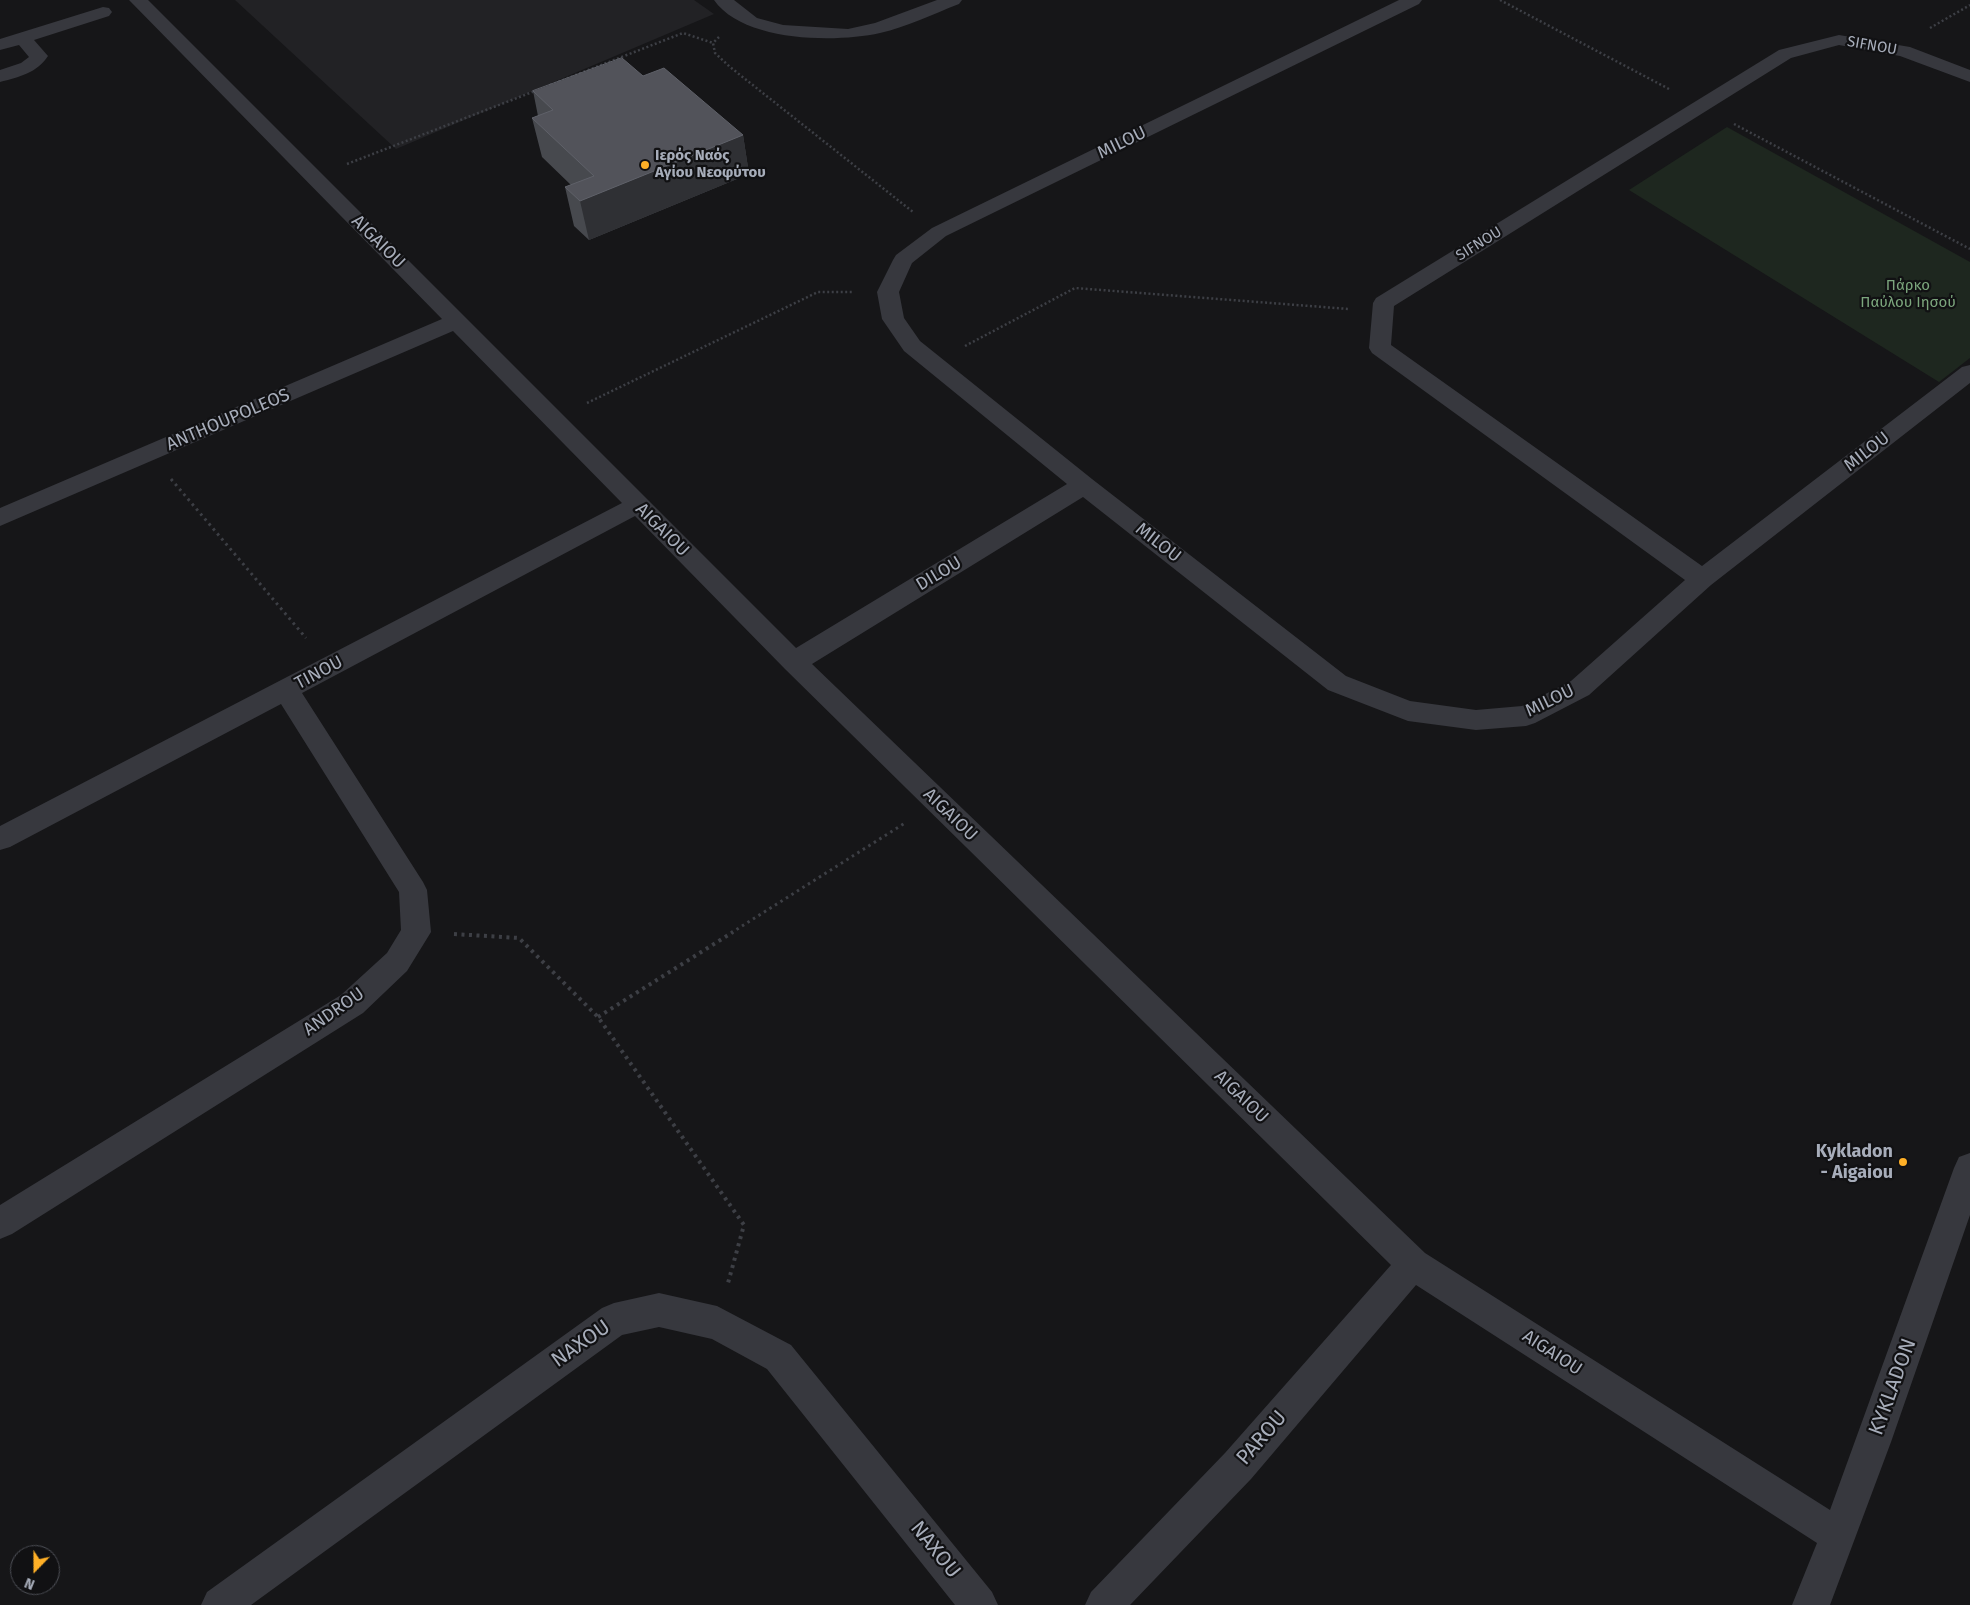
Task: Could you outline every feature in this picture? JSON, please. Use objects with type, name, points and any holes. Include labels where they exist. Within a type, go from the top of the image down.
[{"type":"street","name":"AIGAIOU","points":[[138,0],[794,662],[1412,1264],[1839,1536]]},
{"type":"street","points":[[723,0],[751,22],[783,30],[848,34],[879,28],[953,0]]},
{"type":"street","name":"MILOU","points":[[1413,0],[938,232],[903,260],[888,292],[893,319],[912,346],[1084,485],[1337,683],[1408,711],[1476,720],[1526,716],[1580,688],[1702,579],[1970,372]]},
{"type":"street","points":[[0,45],[103,12]]},
{"type":"street","points":[[0,76],[31,66],[37,61],[39,56],[22,38]]},
{"type":"street","name":"SIFNOU","points":[[1384,312],[1384,303],[1785,54],[1839,40],[1904,51],[1970,76]]},
{"type":"street","points":[[1384,312],[1380,348],[1702,579]]},
{"type":"street","name":"ANTHOUPOLEOS","points":[[0,518],[457,321]]},
{"type":"street","name":"DILOU","points":[[794,662],[1084,485]]},
{"type":"street","name":"TINOU","points":[[0,839],[637,505]]},
{"type":"street","points":[[286,690],[413,890],[416,932]]},
{"type":"street","name":"ANDROU","points":[[0,1223],[352,1004],[397,962],[416,932]]},
{"type":"street","name":"KYKLADON","points":[[1812,1605],[1895,1384],[1970,1168]]},
{"type":"street","name":"PAROU","points":[[1104,1605],[1238,1466],[1412,1264]]},
{"type":"street","name":"NAXOU","points":[[220,1605],[614,1320],[658,1310],[717,1323],[779,1357],[979,1605]]},
{"type":"path","points":[[713,43],[725,31],[751,22]]},
{"type":"path","points":[[544,87],[682,33],[713,43]]},
{"type":"path","points":[[713,43],[716,53],[730,67],[938,232]]},
{"type":"path","points":[[314,178],[535,91]]},
{"type":"path","points":[[933,363],[1075,288],[1384,312]]},
{"type":"path","points":[[553,419],[818,292],[888,292]]},
{"type":"path","points":[[149,454],[330,667]]},
{"type":"path","points":[[598,1017],[938,802]]},
{"type":"path","points":[[416,932],[519,938],[598,1017],[744,1225],[717,1323]]},
{"type":"shaded area","points":[[235,0],[694,0],[714,14],[396,149]]},
{"type":"green space","name":"Πἀρκο Παὐλου Ιησού","points":[[1727,127],[1970,262],[1970,358],[1939,382],[1629,190]]},
{"type":"building","points":[[622,58],[643,76],[664,68],[743,135],[580,201],[565,187],[594,176],[532,118],[553,110],[533,91]]},
{"type":"place","name":"Ιερός Ναός Αγίου Νεοφύτου","points":[[645,165]]},
{"type":"place","name":"Kykladon - Aigaiou","points":[[1903,1162]]}]
